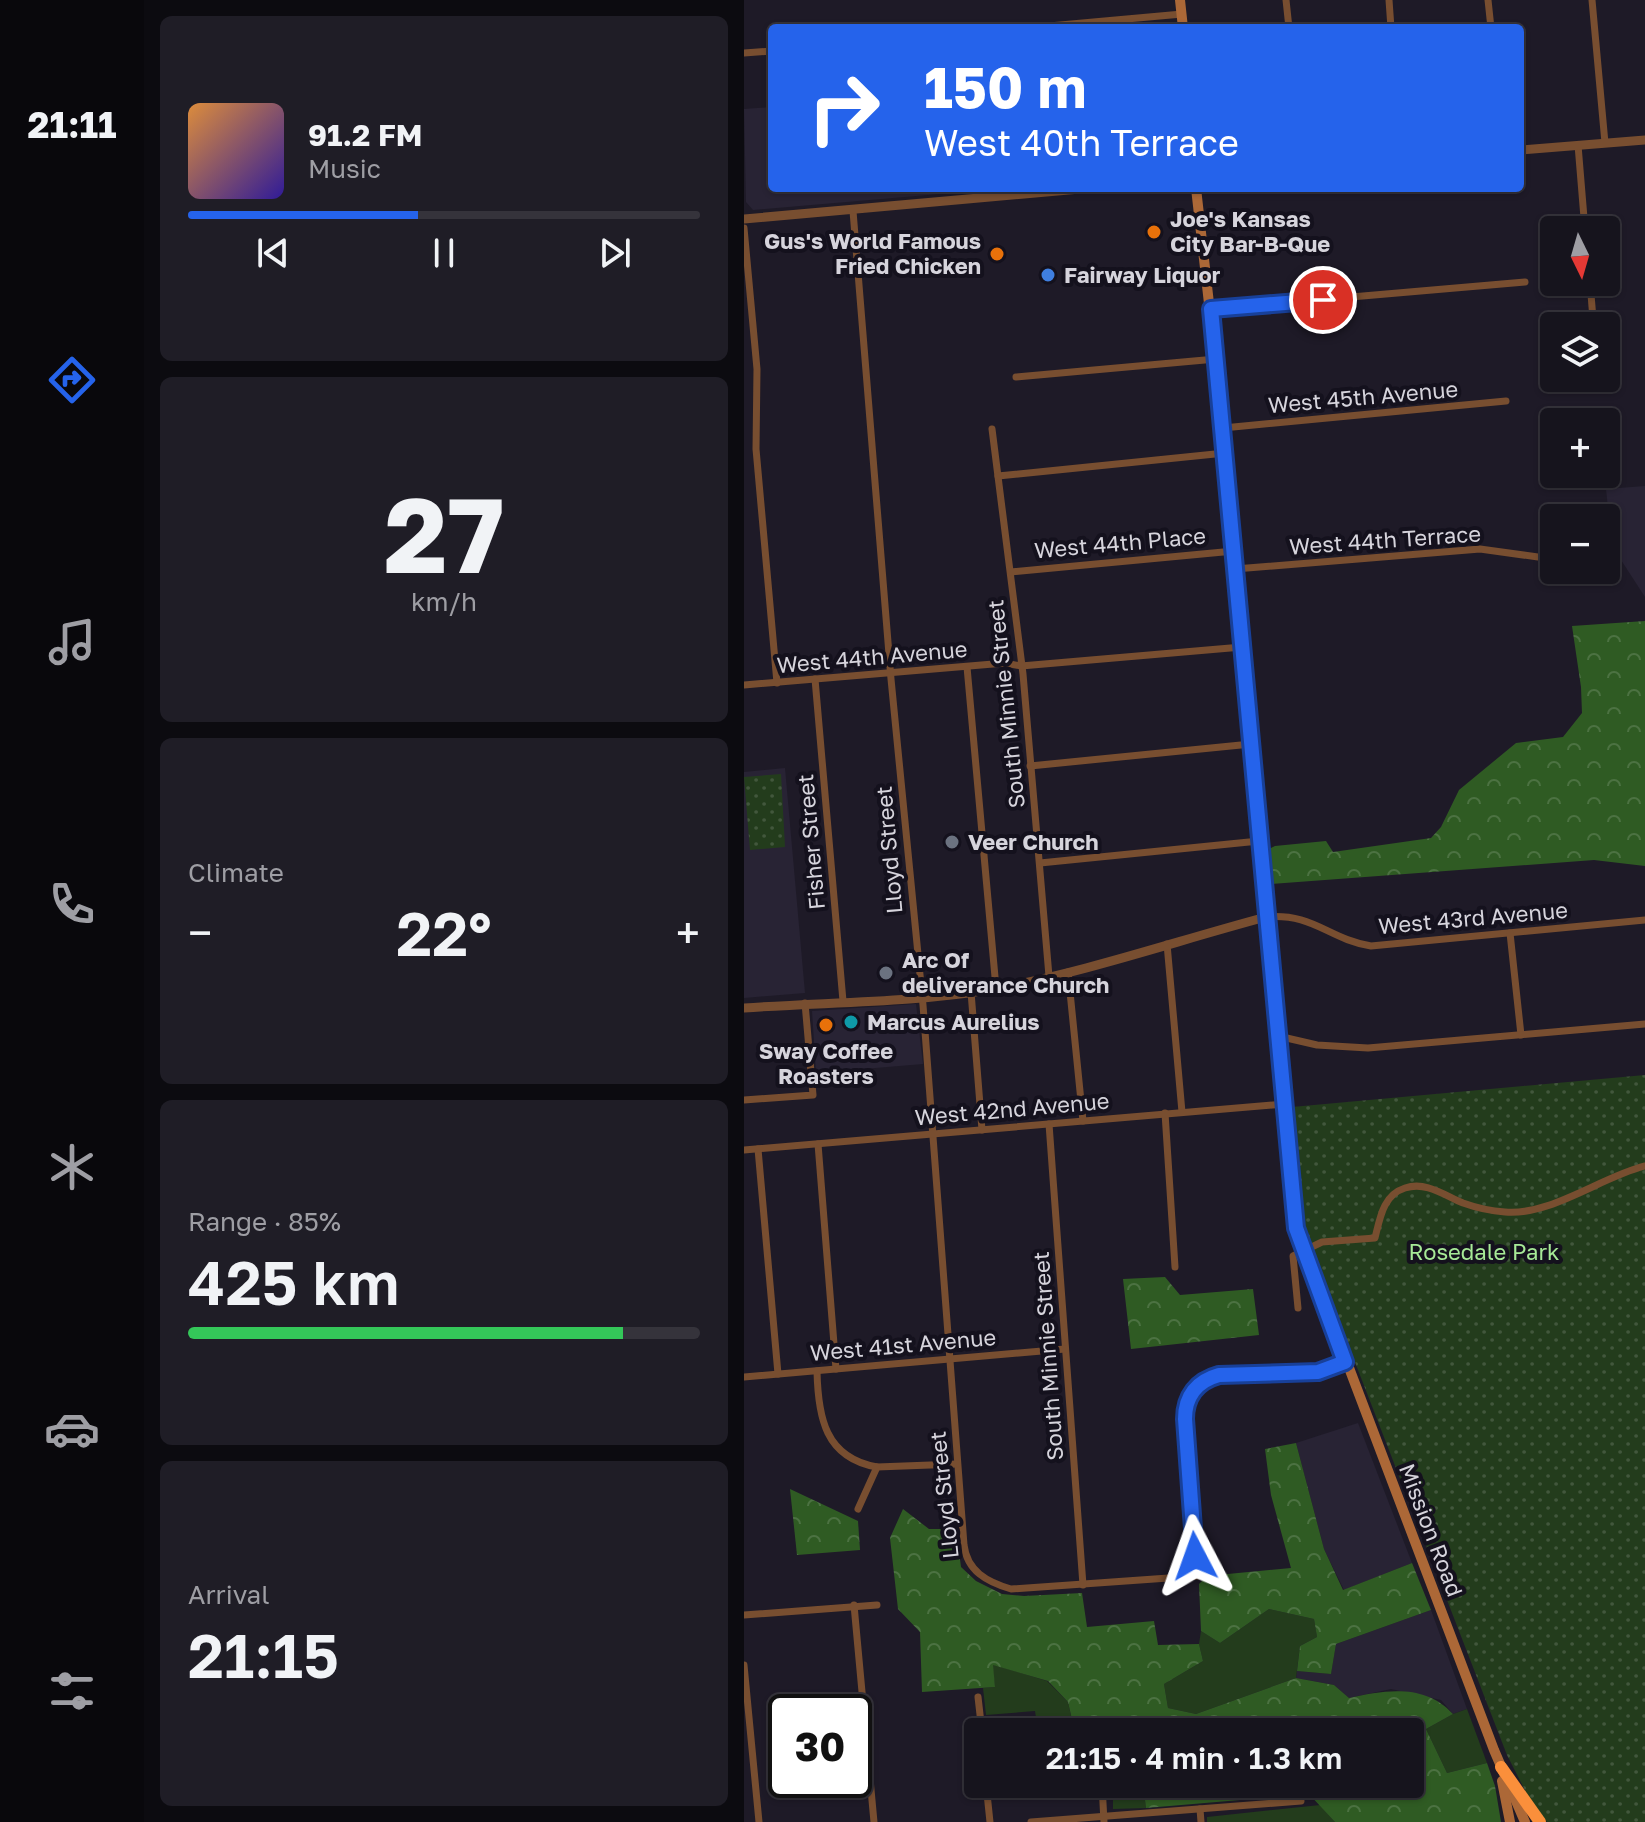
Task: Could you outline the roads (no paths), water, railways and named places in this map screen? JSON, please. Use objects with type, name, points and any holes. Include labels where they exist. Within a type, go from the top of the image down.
[{"type":"highway","points":[[1501,1767],[1540,1822]]},
{"type":"main road","points":[[1180,0],[1183,24]]},
{"type":"main road","name":"Mission Road","points":[[1196,192],[1223,428],[1296,1228],[1501,1767],[1525,1822]]},
{"type":"main road","points":[[1501,1767],[1510,1822]]},
{"type":"street","points":[[1286,0],[1289,24]]},
{"type":"street","points":[[1389,0],[1391,24]]},
{"type":"street","points":[[1488,0],[1491,24]]},
{"type":"street","points":[[1592,0],[1605,143]]},
{"type":"street","points":[[1071,24],[1182,14]]},
{"type":"street","points":[[744,53],[768,51]]},
{"type":"street","points":[[1524,150],[1645,140]]},
{"type":"street","points":[[1578,145],[1584,216]]},
{"type":"street","points":[[744,219],[1050,192]]},
{"type":"street","name":"Lloyd Street","points":[[853,211],[891,671],[922,996],[965,1554],[971,1568],[1011,1589],[1083,1585]]},
{"type":"street","points":[[744,228],[749,334],[757,369],[756,449],[777,683]]},
{"type":"street","points":[[1211,309],[1525,282]]},
{"type":"street","points":[[1016,377],[1216,359]]},
{"type":"street","name":"West 45th Avenue","points":[[1223,428],[1506,401]]},
{"type":"street","name":"South Minnie Street","points":[[992,429],[1021,666],[1049,976]]},
{"type":"street","points":[[744,450],[756,449]]},
{"type":"street","points":[[998,476],[1225,453]]},
{"type":"street","name":"West 44th Terrace","points":[[1235,569],[1480,549],[1538,557]]},
{"type":"street","name":"West 44th Place","points":[[1011,572],[1234,551]]},
{"type":"street","name":"West 44th Avenue","points":[[744,685],[891,671],[1005,663],[1021,666],[1242,647]]},
{"type":"street","points":[[967,667],[996,988]]},
{"type":"street","name":"Fisher Street","points":[[815,679],[843,1001]]},
{"type":"street","points":[[1030,766],[1251,744]]},
{"type":"street","points":[[1040,863],[1259,841]]},
{"type":"street","name":"West 43rd Avenue","points":[[744,1008],[996,988],[1068,972],[1266,917],[1300,918],[1354,944],[1371,946],[1645,920]]},
{"type":"street","points":[[1510,933],[1521,1035]]},
{"type":"street","points":[[1167,944],[1182,1112]]},
{"type":"street","points":[[1068,972],[1083,1121]]},
{"type":"street","points":[[971,992],[982,1130]]},
{"type":"street","points":[[744,1100],[813,1095],[805,1003]]},
{"type":"street","points":[[1278,1036],[1342,1048],[1368,1048],[1645,1024]]},
{"type":"street","name":"West 42nd Avenue","points":[[744,1150],[1284,1104]]},
{"type":"street","points":[[1165,1113],[1175,1267]]},
{"type":"street","name":"South Minnie Street","points":[[1049,1124],[1083,1585]]},
{"type":"street","points":[[818,1144],[836,1369]]},
{"type":"street","points":[[758,1149],[778,1374]]},
{"type":"street","points":[[1303,1252],[1322,1242],[1375,1238],[1390,1196],[1403,1189],[1416,1186],[1432,1188],[1487,1211],[1510,1213],[1535,1209],[1572,1196],[1617,1174],[1645,1166]]},
{"type":"street","name":"Mission Road","points":[[1298,1308],[1292,1259],[1303,1252]]},
{"type":"street","name":"West 41st Avenue","points":[[744,1377],[1065,1349]]},
{"type":"street","points":[[1083,1585],[1197,1576],[1185,1419],[1190,1394],[1198,1386],[1219,1375],[1318,1372],[1345,1362]]},
{"type":"street","points":[[817,1371],[820,1413],[832,1441],[855,1461],[877,1467],[957,1464]]},
{"type":"street","points":[[858,1509],[877,1467]]},
{"type":"street","points":[[854,1605],[874,1822]]},
{"type":"street","points":[[744,1615],[877,1605]]},
{"type":"street","points":[[744,1665],[759,1822]]},
{"type":"street","points":[[978,1697],[980,1718]]},
{"type":"street","points":[[987,1798],[990,1822]]},
{"type":"street","points":[[1103,1798],[1104,1819]]},
{"type":"street","points":[[1031,1822],[1104,1819],[1301,1801]]},
{"type":"street","points":[[1200,1809],[1201,1822]]},
{"type":"place","name":"Joe's Kansas City Bar-B-Que","points":[[1154,232]]},
{"type":"place","name":"Gus's World Famous Fried Chicken","points":[[997,254]]},
{"type":"place","name":"Fairway Liquor","points":[[1048,275]]},
{"type":"place","name":"Veer Church","points":[[952,842]]},
{"type":"place","name":"Arc Of deliverance Church","points":[[886,973]]},
{"type":"place","name":"Marcus Aurelius","points":[[851,1022]]},
{"type":"place","name":"Sway Coffee Roasters","points":[[826,1025]]},
{"type":"park label","name":"Rosedale Park","points":[[1484,1252]]}]
